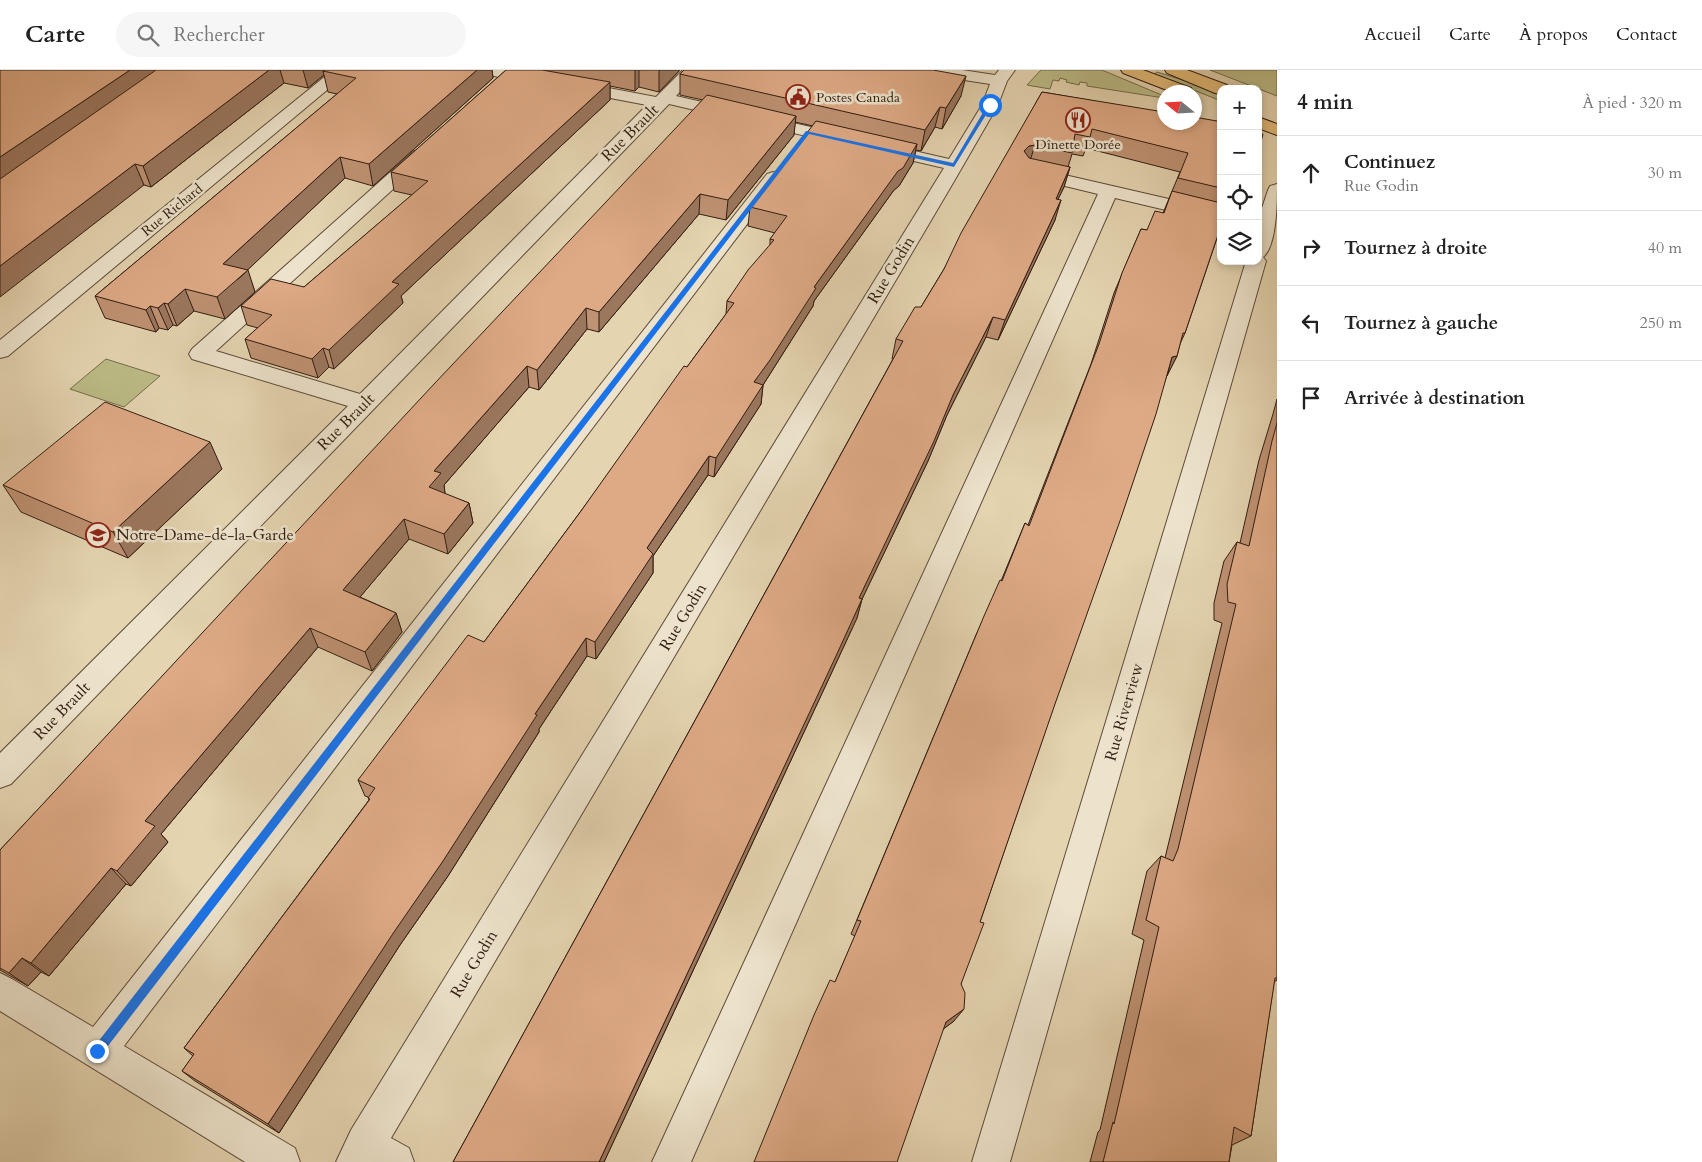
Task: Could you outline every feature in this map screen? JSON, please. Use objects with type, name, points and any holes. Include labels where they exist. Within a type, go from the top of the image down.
[{"type":"main road","points":[[1129,70],[1166,85]]},
{"type":"main road","points":[[1173,70],[1217,87]]},
{"type":"main road","points":[[1262,124],[1277,130]]},
{"type":"street","name":"Rue Richard","points":[[0,351],[343,70]]},
{"type":"street","name":"Rue Brault","points":[[0,774],[692,70]]},
{"type":"street","points":[[932,70],[1003,76]]},
{"type":"street","points":[[492,79],[510,74],[663,100],[954,165]]},
{"type":"street","name":"Rue Godin","points":[[372,1156],[990,105],[1003,76]]},
{"type":"street","points":[[97,1051],[808,132]]},
{"type":"street","points":[[365,403],[200,354],[436,140]]},
{"type":"street","points":[[1029,172],[1217,216]]},
{"type":"street","points":[[671,1162],[1109,190]]},
{"type":"street","name":"Rue Riverview","points":[[1262,226],[1277,190]]},
{"type":"street","name":"Rue Riverview","points":[[991,1162],[1259,265]]},
{"type":"street","points":[[0,991],[281,1162]]},
{"type":"green space","points":[[1041,70],[1102,70],[1157,93],[1157,97],[1087,86],[1087,83],[1080,82],[1079,85],[1066,82],[1067,80],[1060,78],[1059,81],[1053,80],[1050,89],[1027,85]]},
{"type":"green space","points":[[1210,70],[1277,70],[1277,96],[1262,90],[1262,85],[1249,85]]},
{"type":"green space","points":[[1157,72],[1199,85],[1181,85],[1154,74]]},
{"type":"green space","points":[[1202,86],[1217,91],[1217,99],[1202,93]]},
{"type":"green space","points":[[106,359],[160,376],[124,407],[70,389]]},
{"type":"building","points":[[0,70],[130,70],[0,157]]},
{"type":"building","points":[[156,70],[269,70],[143,166],[135,164],[0,266],[0,179]]},
{"type":"building","points":[[477,70],[369,164],[340,157],[223,264],[248,270],[217,297],[185,289],[168,304],[164,303],[158,308],[150,306],[146,310],[95,296],[356,78],[323,71]]},
{"type":"building","points":[[506,70],[542,70],[610,82],[392,282],[399,284],[329,350],[323,348],[312,359],[245,339],[272,315],[241,306],[271,279],[304,287],[428,181],[391,172]]},
{"type":"building","points":[[684,70],[933,70],[966,76],[946,108],[940,107],[925,130],[680,74]]},
{"type":"building","points":[[1042,92],[1157,111],[1157,130],[1202,130],[1202,118],[1217,121],[1217,187],[1178,178],[1188,153],[1092,129],[1090,137],[1075,134],[1072,153],[1035,145],[1029,146],[1024,151],[1029,158],[1070,167],[1056,199],[1061,200],[1005,320],[993,317],[953,395],[934,441],[859,598],[862,599],[836,656],[599,1162],[453,1162],[903,341],[896,339],[915,307],[921,307],[944,269],[961,233]]},
{"type":"building","points":[[707,95],[796,116],[728,200],[700,194],[599,312],[586,308],[537,370],[527,366],[434,471],[441,473],[429,487],[469,503],[444,534],[404,519],[343,590],[396,613],[365,652],[310,628],[145,821],[155,826],[117,871],[111,868],[31,963],[22,958],[9,973],[0,968],[0,850],[435,383]]},
{"type":"building","points":[[816,121],[917,144],[903,168],[898,171],[814,287],[816,288],[754,382],[763,385],[716,458],[709,456],[647,548],[653,554],[595,642],[586,638],[535,714],[537,715],[443,861],[268,1124],[182,1071],[194,1054],[184,1048],[370,799],[368,798],[375,788],[358,780],[468,635],[484,642],[581,511],[684,366],[687,367],[734,303],[727,301],[748,270],[774,240],[770,239],[787,216],[750,207]]},
{"type":"building","points":[[1172,191],[1217,202],[1217,238],[1185,333],[1183,333],[1177,356],[1172,357],[1156,414],[1121,518],[980,922],[984,923],[961,984],[965,993],[964,1009],[946,1022],[897,1162],[754,1162],[814,1015],[830,980],[835,982],[861,921],[857,920],[984,616],[1000,580],[1002,581],[1025,523],[1029,526],[1099,344],[1122,273],[1141,229],[1147,230],[1155,211],[1164,213]]},
{"type":"building","points":[[105,402],[210,442],[113,532],[3,485]]},
{"type":"building","points":[[1277,423],[1277,978],[1275,978],[1251,1136],[1234,1127],[1229,1162],[1103,1162],[1113,1122],[1114,1124],[1159,927],[1146,920],[1161,856],[1173,861],[1178,849],[1236,604],[1228,602],[1227,584],[1237,542],[1249,546]]},
{"type":"place","name":"Postes Canada","points":[[798,97]]},
{"type":"place","name":"Dînette Dorée","points":[[1078,120]]},
{"type":"place","name":"Notre-Dame-de-la-Garde","points":[[98,535]]},
{"type":"route","points":[[97,1051],[808,132],[954,165],[990,105]]}]
